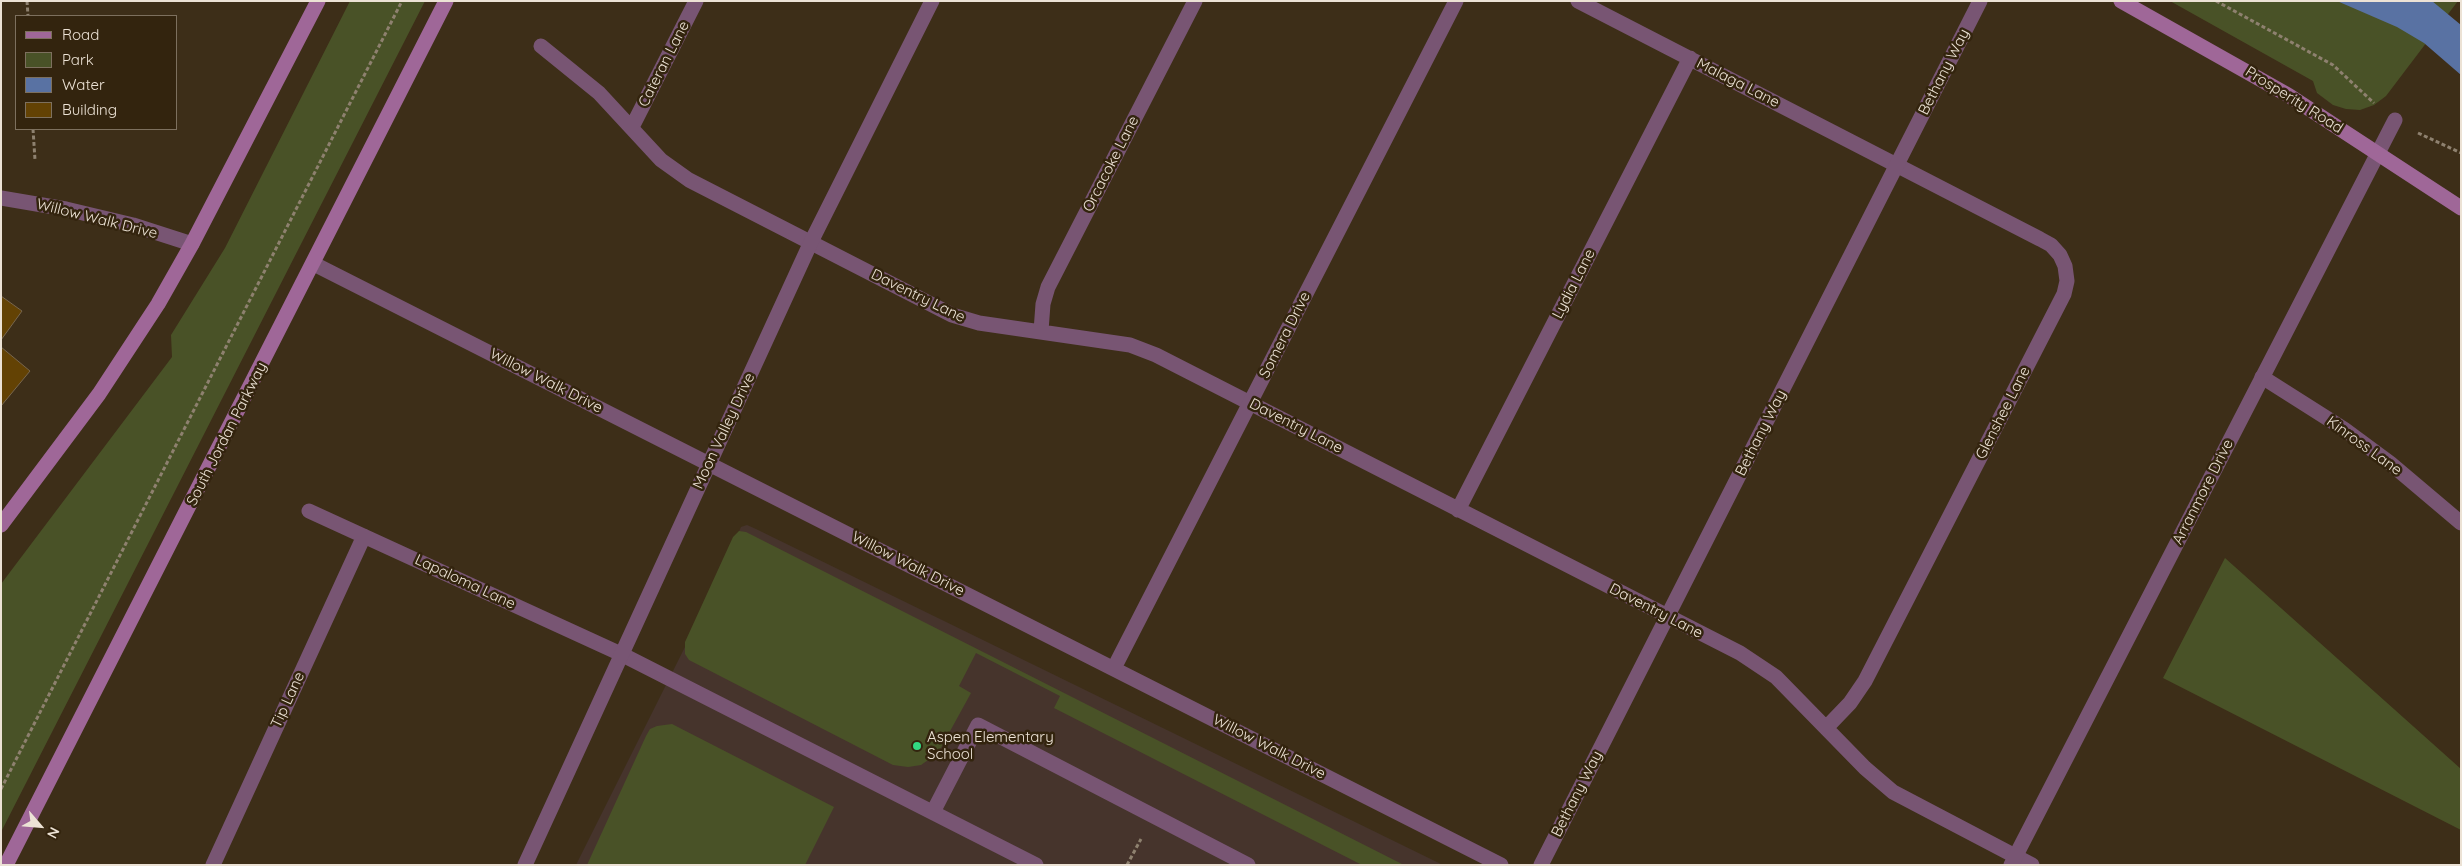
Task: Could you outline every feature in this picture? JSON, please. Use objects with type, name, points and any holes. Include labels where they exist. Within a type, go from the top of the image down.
[{"type":"street","points":[[1,525],[127,353],[192,244],[318,1]]},
{"type":"street","name":"South Jordan Parkway","points":[[6,865],[314,264],[446,1]]},
{"type":"street","name":"Cateran Lane","points":[[632,127],[696,1]]},
{"type":"street","name":"Moon Valley Drive","points":[[525,865],[810,242],[932,1]]},
{"type":"street","name":"Orcacoke Lane","points":[[1041,331],[1043,304],[1048,287],[1195,1]]},
{"type":"street","name":"Somera Drive","points":[[1114,668],[1456,1]]},
{"type":"street","name":"Malaga Lane","points":[[1578,1],[1897,164]]},
{"type":"street","name":"Bethany Way","points":[[1541,865],[1980,1]]},
{"type":"street","name":"Prosperity Road","points":[[2121,1],[2264,81],[2461,208]]},
{"type":"street","name":"Daventry Lane","points":[[541,46],[599,93],[632,127],[646,145],[674,171],[965,320],[1130,345],[1156,355],[1250,402],[1764,668],[1865,768],[1894,792],[2013,861],[2032,865]]},
{"type":"street","name":"Lydia Lane","points":[[1458,510],[1690,58]]},
{"type":"street","name":"Arranmore Drive","points":[[2013,861],[2395,120]]},
{"type":"street","name":"Glenshee Lane","points":[[1826,728],[1850,704],[1865,681],[2064,294],[2067,281],[2065,266],[2060,255],[2051,245],[1897,164]]},
{"type":"street","name":"Willow Walk Drive","points":[[1,198],[66,209],[133,225],[192,244]]},
{"type":"street","name":"Willow Walk Drive","points":[[314,264],[1501,865]]},
{"type":"street","name":"Kinross Lane","points":[[2262,377],[2344,429],[2390,463],[2461,523]]},
{"type":"street","name":"Lapaloma Lane","points":[[309,511],[621,654],[1036,865]]},
{"type":"street","name":"Tip Lane","points":[[213,865],[364,536]]},
{"type":"street","points":[[933,812],[978,725],[1248,865]]},
{"type":"path","points":[[27,1],[28,15]]},
{"type":"path","points":[[1,788],[402,1]]},
{"type":"path","points":[[2216,1],[2334,65],[2395,120],[2461,153]]},
{"type":"path","points":[[33,130],[35,160]]},
{"type":"shaded area","name":"Aspen Elementary School","points":[[747,525],[1443,865],[576,865],[695,627],[741,527]]},
{"type":"green space","points":[[350,1],[425,1],[1,832],[1,584],[172,357],[171,335],[225,248]]},
{"type":"green space","points":[[2170,1],[2458,1],[2386,96],[2374,105],[2360,110],[2346,109],[2333,105],[2317,93],[2313,81]]},
{"type":"green space","points":[[739,531],[746,532],[1404,865],[1362,865],[1054,708],[1060,696],[976,653],[959,686],[971,693],[938,753],[921,765],[908,767],[893,765],[689,660],[685,654],[685,642],[733,537]]},
{"type":"green space","points":[[2225,558],[2461,769],[2461,830],[2163,678]]},
{"type":"green space","points":[[672,724],[834,807],[805,865],[587,865],[650,729]]},
{"type":"water","points":[[2337,1],[2432,1],[2461,25],[2461,75],[2424,43],[2397,27]]},
{"type":"building","points":[[1,296],[22,311],[1,340]]},
{"type":"building","points":[[1,347],[30,371],[1,406]]},
{"type":"place","name":"Aspen Elementary School","points":[[917,746]]}]
